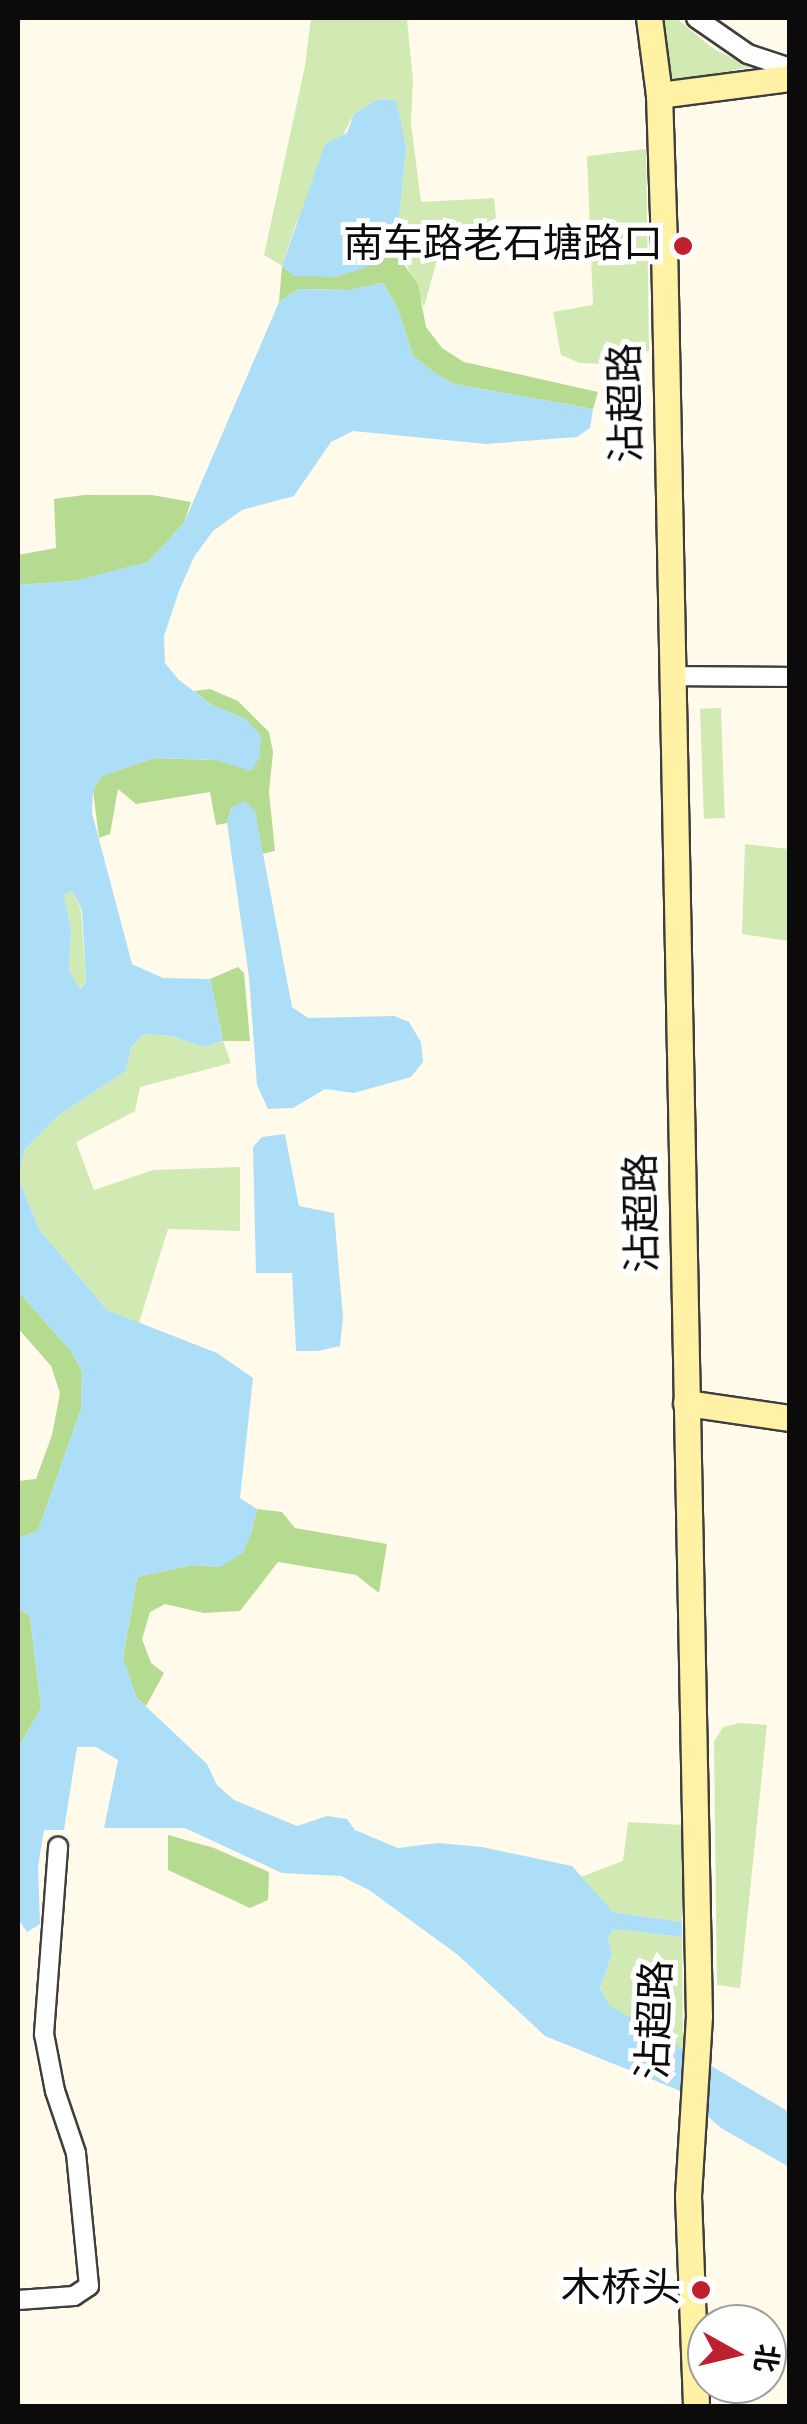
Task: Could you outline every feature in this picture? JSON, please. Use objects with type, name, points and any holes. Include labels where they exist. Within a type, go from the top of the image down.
[{"type":"street","name":"沾超路","points":[[649,18],[658,95],[686,1403],[696,2056],[688,2196],[696,2406]]},
{"type":"street","points":[[696,18],[748,54],[790,68]]},
{"type":"street","points":[[658,95],[790,78]]},
{"type":"street","points":[[671,676],[790,677]]},
{"type":"street","points":[[686,1403],[790,1418]]},
{"type":"street","points":[[18,2300],[74,2296],[89,2286],[76,2154],[44,2034],[58,1847]]},
{"type":"green space","points":[[311,18],[407,20],[413,80],[411,123],[421,202],[494,198],[496,218],[460,236],[438,256],[424,307],[397,241],[406,146],[395,100],[378,99],[354,114],[296,224],[282,266],[264,255],[305,66]]},
{"type":"green space","points":[[664,18],[676,18],[715,50],[752,67],[671,81]]},
{"type":"green space","points":[[646,149],[649,350],[629,365],[580,363],[561,355],[553,312],[593,305],[587,156]]},
{"type":"green space","points":[[397,241],[403,263],[418,285],[426,327],[442,348],[464,362],[598,392],[593,409],[454,384],[436,374],[413,356],[397,307],[383,283],[350,290],[299,289],[279,302],[282,266],[294,276],[388,255]]},
{"type":"green space","points":[[152,495],[191,502],[184,523],[148,562],[76,581],[18,585],[18,555],[56,548],[54,499]]},
{"type":"green space","points":[[210,689],[238,701],[269,732],[273,752],[269,792],[275,851],[261,854],[255,811],[232,807],[227,823],[216,825],[210,792],[136,804],[118,789],[110,834],[99,838],[93,791],[101,776],[154,758],[215,760],[246,719],[212,705],[194,691]]},
{"type":"green space","points":[[721,708],[725,818],[704,819],[700,709]]},
{"type":"green space","points":[[745,844],[789,849],[789,941],[742,934]]},
{"type":"green space","points":[[72,891],[81,910],[86,982],[79,989],[69,970],[71,928],[64,895]]},
{"type":"green space","points":[[238,967],[244,973],[250,1041],[223,1041],[210,979]]},
{"type":"green space","points":[[143,1034],[171,1036],[203,1047],[223,1041],[231,1063],[140,1087],[135,1111],[76,1142],[94,1190],[153,1170],[240,1167],[240,1231],[168,1229],[139,1323],[107,1310],[39,1229],[18,1177],[25,1149],[59,1115],[126,1071],[131,1048]]},
{"type":"green space","points":[[18,1291],[70,1350],[82,1371],[81,1409],[38,1531],[18,1538],[18,1481],[36,1479],[52,1435],[60,1393],[51,1366],[18,1328]]},
{"type":"green space","points":[[257,1509],[282,1512],[295,1528],[387,1544],[379,1593],[356,1575],[278,1562],[240,1611],[204,1613],[165,1604],[150,1612],[142,1639],[151,1663],[164,1673],[146,1706],[136,1697],[123,1658],[137,1577],[192,1565],[220,1567],[251,1533]]},
{"type":"green space","points":[[18,1607],[30,1616],[41,1708],[18,1748]]},
{"type":"green space","points":[[740,1723],[767,1725],[740,1988],[717,1985],[714,1742],[723,1727]]},
{"type":"green space","points":[[628,1822],[683,1825],[682,1922],[613,1912],[581,1877],[623,1861]]},
{"type":"green space","points":[[168,1835],[214,1848],[269,1872],[268,1900],[250,1908],[168,1870]]},
{"type":"green space","points":[[613,1929],[682,1937],[683,2050],[608,2005],[600,1988],[612,1956],[608,1939]]},
{"type":"water","points":[[378,99],[396,100],[406,146],[397,241],[388,255],[365,268],[335,277],[294,276],[282,266],[325,144],[347,133],[354,114]]},
{"type":"water","points":[[383,283],[397,307],[413,356],[436,374],[454,384],[593,409],[590,428],[577,437],[486,444],[353,431],[331,442],[294,496],[242,510],[213,531],[194,557],[179,591],[164,636],[165,663],[179,680],[212,705],[246,719],[261,736],[260,756],[252,771],[215,760],[154,758],[102,776],[93,791],[92,813],[132,964],[163,978],[210,979],[223,1041],[203,1047],[171,1036],[143,1034],[131,1048],[126,1071],[59,1115],[25,1149],[18,1177],[18,585],[75,581],[148,562],[184,523],[279,302],[299,289],[350,290]],"holes":[[[72,891],[82,910],[86,982],[80,989],[69,970],[71,928],[64,895]]]},
{"type":"water","points":[[245,801],[255,811],[292,1007],[308,1018],[394,1016],[409,1022],[421,1042],[423,1062],[411,1077],[354,1093],[325,1089],[293,1108],[268,1109],[257,1085],[249,977],[227,823],[232,807]]},
{"type":"water","points":[[285,1134],[299,1206],[334,1213],[343,1317],[340,1346],[318,1351],[296,1351],[292,1273],[256,1273],[253,1147],[262,1137]]},
{"type":"water","points":[[18,1177],[39,1229],[107,1310],[217,1353],[253,1378],[240,1498],[257,1509],[251,1533],[243,1553],[220,1567],[192,1565],[137,1577],[123,1657],[136,1697],[207,1764],[217,1785],[234,1800],[297,1826],[327,1816],[347,1819],[355,1830],[398,1848],[438,1843],[482,1847],[572,1866],[613,1912],[682,1922],[682,1937],[613,1929],[608,1939],[612,1955],[600,1988],[609,2005],[789,2112],[789,2167],[721,2128],[678,2090],[545,2036],[458,1955],[369,1890],[341,1876],[282,1873],[185,1828],[104,1828],[118,1760],[96,1747],[77,1747],[64,1830],[44,1830],[38,1867],[40,1924],[27,1932],[18,1919],[18,1748],[41,1708],[30,1616],[18,1607],[18,1538],[38,1531],[81,1409],[82,1371],[70,1350],[18,1291]]},
{"type":"place","name":"南车路老石塘路口","points":[[683,246]]},
{"type":"place","name":"木桥头","points":[[701,2290]]}]
